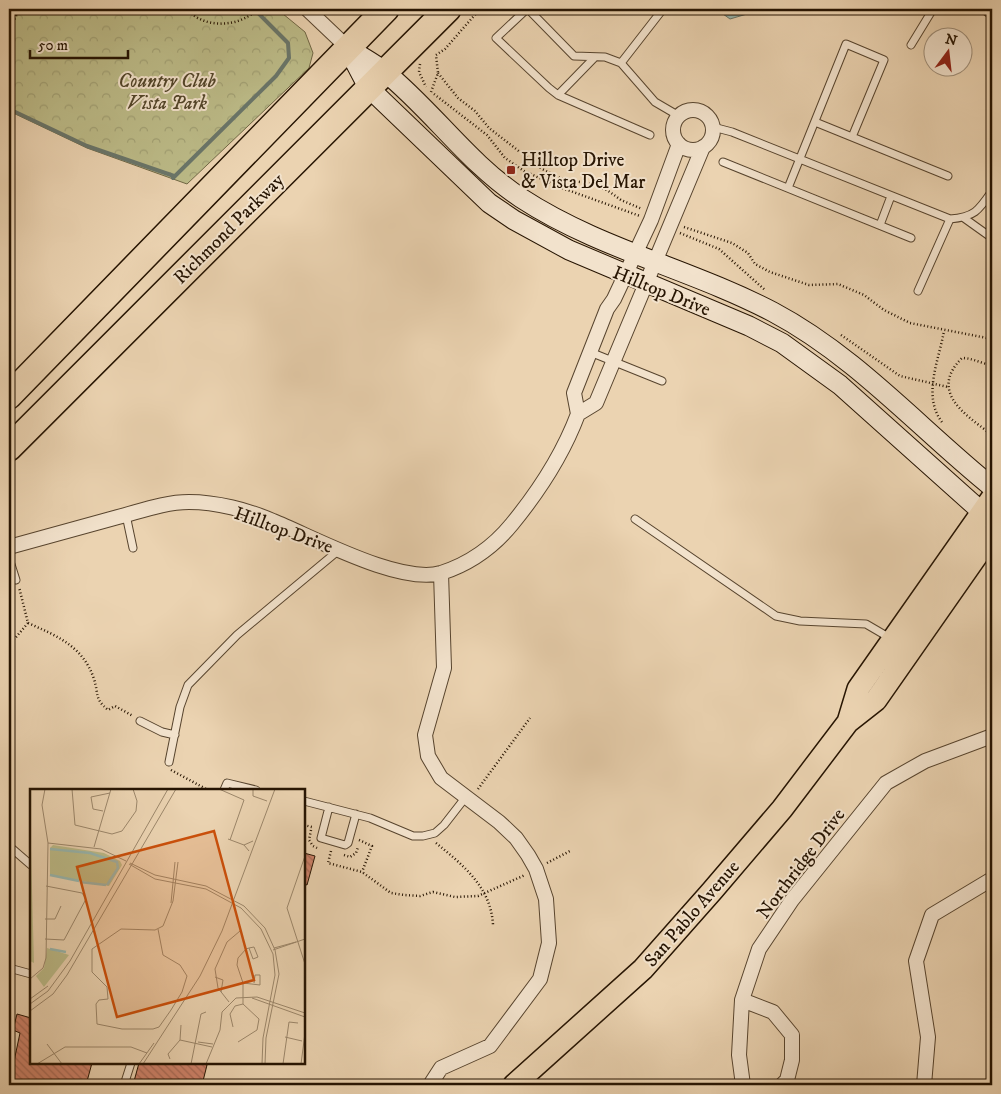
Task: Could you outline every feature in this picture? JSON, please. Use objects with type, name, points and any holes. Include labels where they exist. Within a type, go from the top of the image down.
[{"type":"highway","name":"Richmond Parkway","points":[[9,396],[386,9]]},
{"type":"highway","name":"Richmond Parkway","points":[[9,448],[448,9]]},
{"type":"main road","name":"Hilltop Drive","points":[[347,47],[489,203],[539,235],[624,275],[749,326],[812,363],[989,510]]},
{"type":"main road","name":"Hilltop Drive","points":[[376,79],[507,188],[568,226],[771,312],[809,333],[850,364],[992,487]]},
{"type":"main road","name":"San Pablo Avenue","points":[[848,722],[858,689],[989,510]]},
{"type":"main road","name":"San Pablo Avenue","points":[[514,1085],[643,969],[782,809],[848,722],[876,700],[992,534]]},
{"type":"street","name":"Hilltop Drive","points":[[307,9],[347,47]]},
{"type":"street","points":[[679,144],[686,148],[695,149],[703,147],[709,142],[713,127],[711,120],[700,111],[685,112],[679,116],[674,130],[679,144],[652,217],[614,299],[607,309],[574,393],[578,414],[596,403],[703,147]]},
{"type":"street","name":"Hilltop Drive","points":[[9,547],[159,506],[189,502],[233,508],[272,520],[384,566],[414,573],[440,573],[477,556],[499,540],[546,479],[571,432],[578,414]]},
{"type":"street","points":[[430,1085],[441,1068],[490,1046],[540,980],[546,960],[549,929],[546,899],[536,869],[516,838],[499,822],[440,778],[428,756],[425,735],[444,668],[440,573]]},
{"type":"street","name":"Northridge Drive","points":[[743,1085],[739,1055],[742,1000],[759,949],[792,900],[886,782],[925,761],[992,736]]},
{"type":"street","points":[[924,1085],[928,1037],[916,961],[932,915],[992,879]]},
{"type":"street","points":[[742,1000],[773,1012],[792,1035],[792,1060],[787,1080],[782,1085]]},
{"type":"lane","points":[[650,135],[558,94],[549,88],[496,38],[527,9],[574,56],[605,57],[621,63],[655,102],[679,116]]},
{"type":"lane","points":[[621,63],[664,9]]},
{"type":"lane","points":[[911,45],[933,9]]},
{"type":"lane","points":[[983,9],[992,16]]},
{"type":"lane","points":[[788,188],[846,44],[884,60],[852,137]]},
{"type":"lane","points":[[558,94],[595,57]]},
{"type":"lane","points":[[815,122],[948,176]]},
{"type":"lane","points":[[713,127],[732,132],[950,219],[964,218],[977,212],[992,191]]},
{"type":"lane","points":[[723,162],[911,238]]},
{"type":"lane","points":[[880,225],[891,196]]},
{"type":"lane","points":[[964,218],[992,238]]},
{"type":"lane","points":[[918,291],[950,219]]},
{"type":"lane","points":[[590,352],[662,381]]},
{"type":"lane","points":[[126,515],[134,548]]},
{"type":"lane","points":[[635,520],[776,616],[800,621],[866,624],[893,640]]},
{"type":"lane","points":[[169,762],[180,707],[188,685],[237,635],[339,549]]},
{"type":"lane","points":[[9,558],[16,580]]},
{"type":"lane","points":[[140,721],[162,732],[175,734]]},
{"type":"lane","points":[[224,789],[227,782],[252,789]]},
{"type":"lane","points":[[305,801],[356,814],[402,832],[422,836],[434,833],[444,826],[465,798]]},
{"type":"lane","points":[[328,807],[321,838],[345,845],[348,843],[356,814]]},
{"type":"lane","points":[[9,846],[30,864]]},
{"type":"lane","points":[[9,968],[30,974]]},
{"type":"lane","points":[[124,1085],[131,1064]]},
{"type":"path","points":[[9,32],[19,9]]},
{"type":"path","points":[[186,9],[201,20],[216,24],[228,24],[258,9]]},
{"type":"path","points":[[480,9],[445,49],[436,54],[438,73],[431,92],[487,135],[505,158],[524,171],[562,188],[652,217]]},
{"type":"path","points":[[438,73],[458,98],[475,111],[489,128],[542,169],[564,180],[588,183],[606,190],[652,217]]},
{"type":"path","points":[[672,222],[732,243],[748,253],[755,264],[770,272],[809,285],[838,284],[864,295],[884,310],[910,323],[992,339]]},
{"type":"path","points":[[944,331],[931,396],[936,414],[946,427]]},
{"type":"path","points":[[992,365],[982,364],[970,358],[962,358],[951,374],[948,387],[952,399],[961,411],[992,435]]},
{"type":"path","points":[[16,580],[28,623]]},
{"type":"path","points":[[9,641],[11,643],[28,623]]},
{"type":"path","points":[[28,623],[57,635],[79,652],[94,678],[98,702],[108,710],[115,706],[121,708],[140,721]]},
{"type":"path","points":[[169,762],[166,767],[206,789]]},
{"type":"path","points":[[305,825],[312,827]]},
{"type":"path","points":[[361,833],[359,841],[368,843],[372,849],[362,872]]},
{"type":"path","points":[[331,851],[328,863],[362,872],[391,893],[420,896],[433,892],[465,898],[478,896],[570,851]]},
{"type":"green space","name":"Country Club Vista Park","points":[[9,9],[277,9],[305,32],[313,53],[309,68],[187,184],[87,148],[9,111]]},
{"type":"water","points":[[722,9],[751,10],[747,14],[730,19],[723,14]]},
{"type":"building","points":[[305,853],[315,856],[307,885],[305,884]]},
{"type":"building","points":[[17,1014],[30,1018],[30,1064],[92,1064],[86,1085],[9,1085],[20,1033],[13,1030]]},
{"type":"building","points":[[139,1064],[207,1065],[202,1085],[133,1085]]},
{"type":"waterway","points":[[173,178],[276,76],[289,58],[288,43],[254,9]]},
{"type":"waterway","points":[[9,109],[87,146],[174,176]]},
{"type":"place","name":"Hilltop Drive & Vista Del Mar","points":[[511,170]]}]
